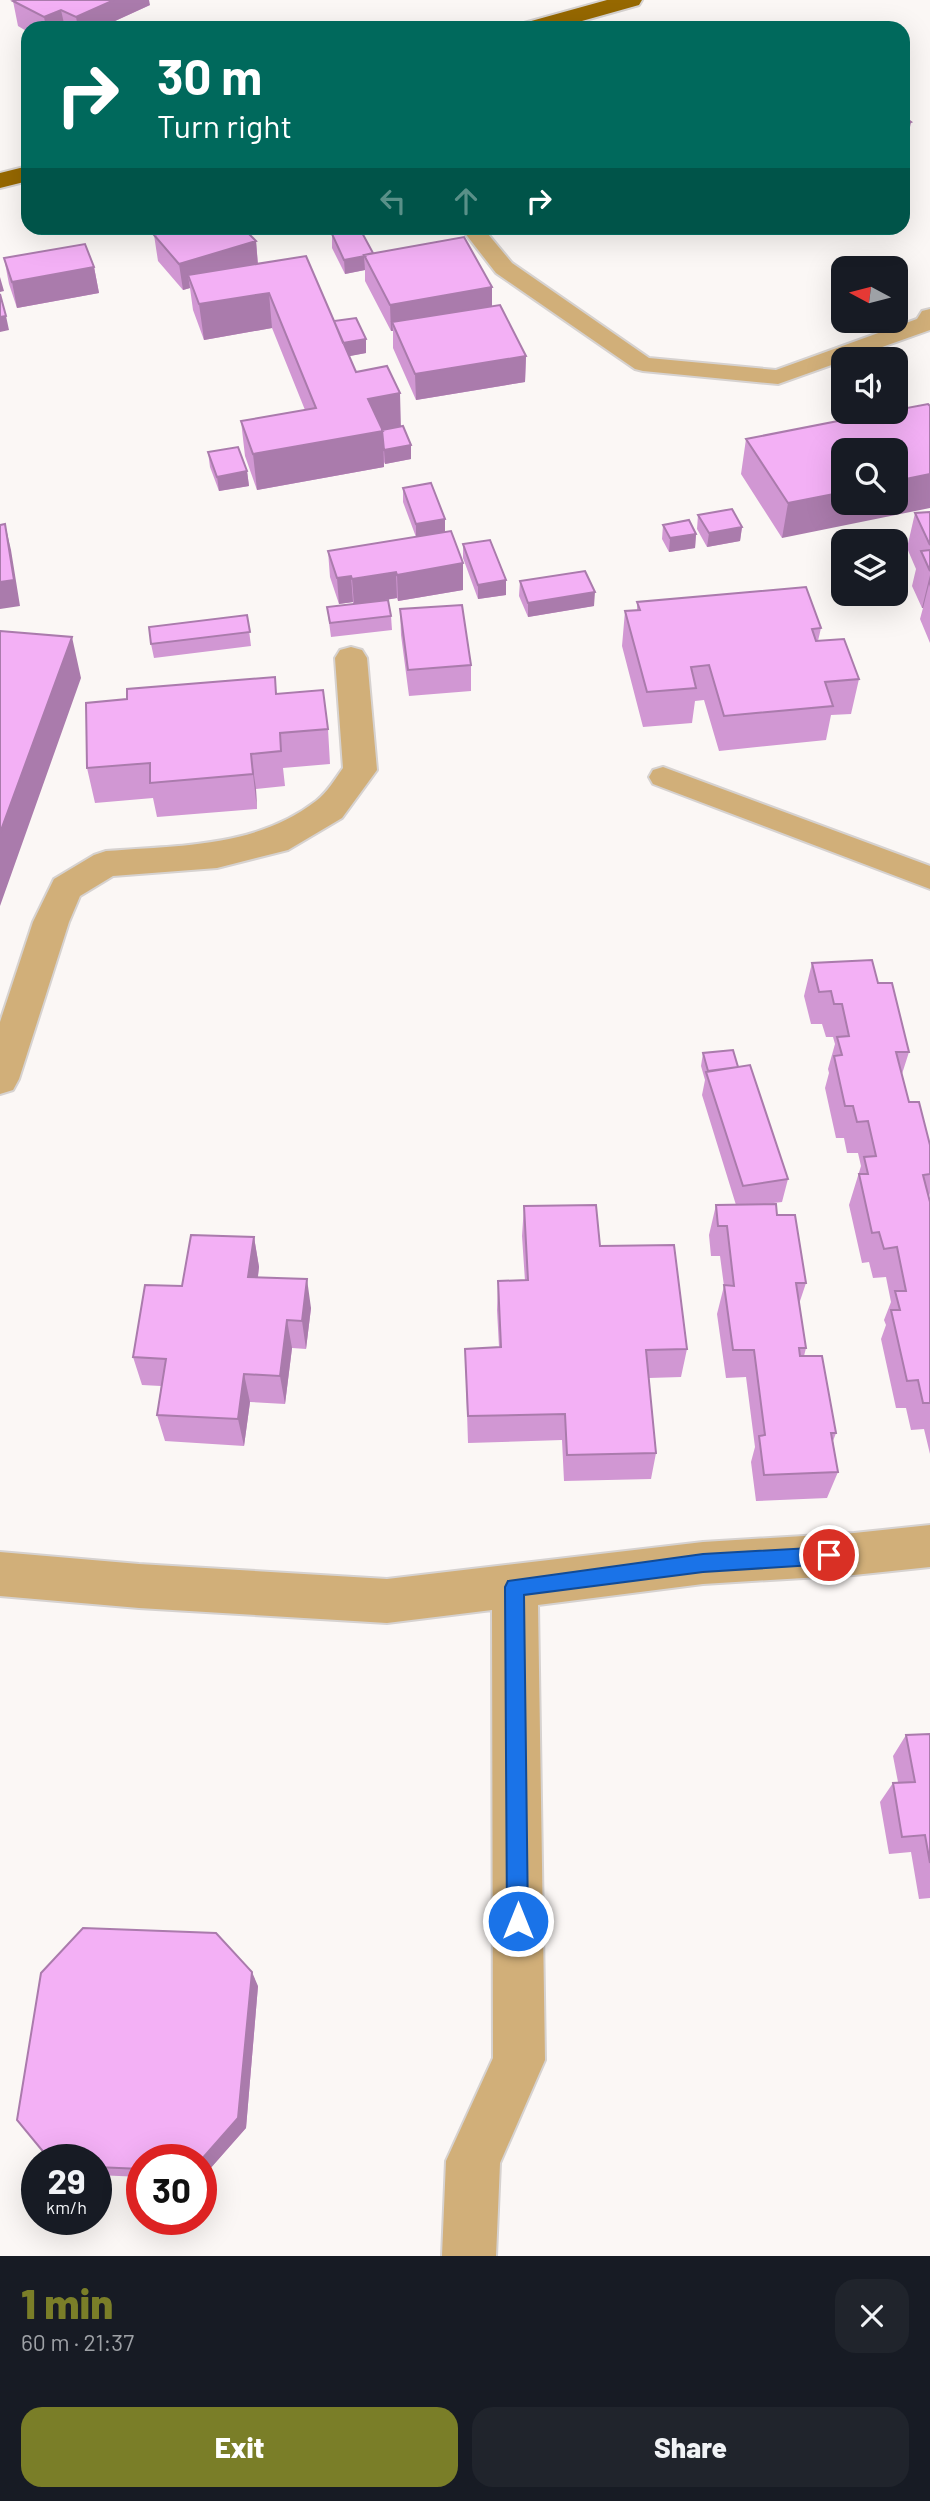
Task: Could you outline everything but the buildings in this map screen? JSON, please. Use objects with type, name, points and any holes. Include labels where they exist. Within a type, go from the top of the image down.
[{"type":"highway","points":[[551,21],[597,4],[631,0]]},
{"type":"highway","points":[[0,181],[21,175]]},
{"type":"street","points":[[0,1079],[51,922],[66,888],[106,864],[217,855],[276,841],[330,809],[360,770],[351,658]]},
{"type":"street","points":[[0,1574],[139,1586],[387,1601],[703,1563],[855,1554],[930,1546]]},
{"type":"street","points":[[468,2256],[473,2161],[519,2060],[515,1587]]},
{"type":"lane","points":[[478,235],[504,268],[643,363],[778,377],[926,324],[930,316]]},
{"type":"lane","points":[[663,777],[930,878]]},
{"type":"route","points":[[518,1921],[515,1587],[703,1563],[829,1555]]}]
